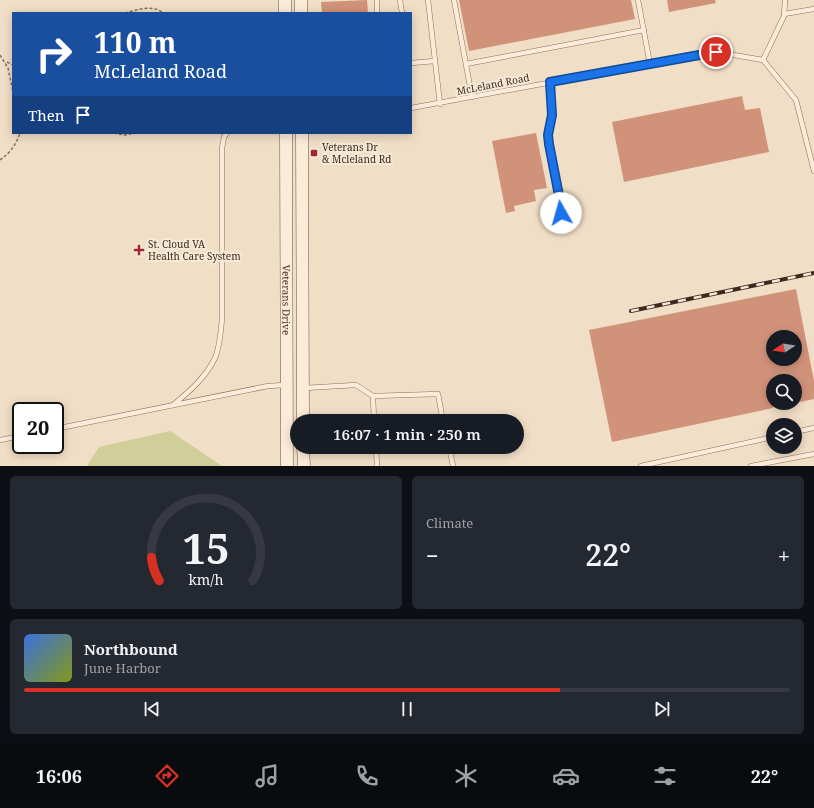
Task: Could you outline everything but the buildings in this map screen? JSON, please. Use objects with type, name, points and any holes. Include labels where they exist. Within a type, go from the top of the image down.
[{"type":"main road","points":[[285,0],[285,12]]},
{"type":"main road","points":[[301,0],[302,12]]},
{"type":"main road","name":"Veterans Drive","points":[[286,134],[287,466]]},
{"type":"main road","name":"Veterans Drive","points":[[302,134],[303,414]]},
{"type":"main road","points":[[303,454],[304,466]]},
{"type":"lane","points":[[377,0],[377,12]]},
{"type":"lane","points":[[400,0],[402,12]]},
{"type":"lane","points":[[428,0],[440,104]]},
{"type":"lane","points":[[454,0],[472,97]]},
{"type":"lane","points":[[638,0],[650,64]]},
{"type":"lane","points":[[785,0],[784,14],[762,60],[796,100],[814,171]]},
{"type":"lane","points":[[784,14],[814,9]]},
{"type":"lane","points":[[466,64],[644,30]]},
{"type":"lane","name":"McLeland Road","points":[[412,108],[440,104],[550,82],[716,52],[762,60]]},
{"type":"lane","points":[[412,63],[435,61]]},
{"type":"lane","points":[[550,82],[552,115],[548,135],[561,206],[561,213],[555,218]]},
{"type":"lane","points":[[173,405],[187,394],[207,371],[215,358],[220,338],[222,318],[222,148],[224,137],[226,134]]},
{"type":"lane","points":[[303,388],[356,384],[372,396],[438,394],[442,414]]},
{"type":"lane","points":[[64,427],[268,386],[287,385]]},
{"type":"lane","points":[[372,396],[373,414]]},
{"type":"lane","points":[[802,431],[814,428]]},
{"type":"lane","points":[[0,440],[12,438]]},
{"type":"lane","points":[[641,466],[766,439]]},
{"type":"lane","points":[[376,454],[377,466]]},
{"type":"lane","points":[[450,454],[453,466]]},
{"type":"lane","points":[[751,466],[814,454]]},
{"type":"path","points":[[129,12],[146,8],[154,8],[163,12]]},
{"type":"path","points":[[0,55],[8,68],[12,84]]},
{"type":"path","points":[[5,61],[12,65]]},
{"type":"path","points":[[0,160],[12,149],[20,134]]},
{"type":"path","points":[[120,134],[130,134]]},
{"type":"shaded area","points":[[170,431],[222,466],[87,466],[99,447]]},
{"type":"railway","points":[[631,311],[814,273]]},
{"type":"place","name":"Veterans Dr & Mcleland Rd","points":[[314,153]]},
{"type":"place","name":"St. Cloud VA Health Care System","points":[[139,250]]},
{"type":"route","points":[[561,213],[548,135],[552,115],[550,82],[716,52]]}]
